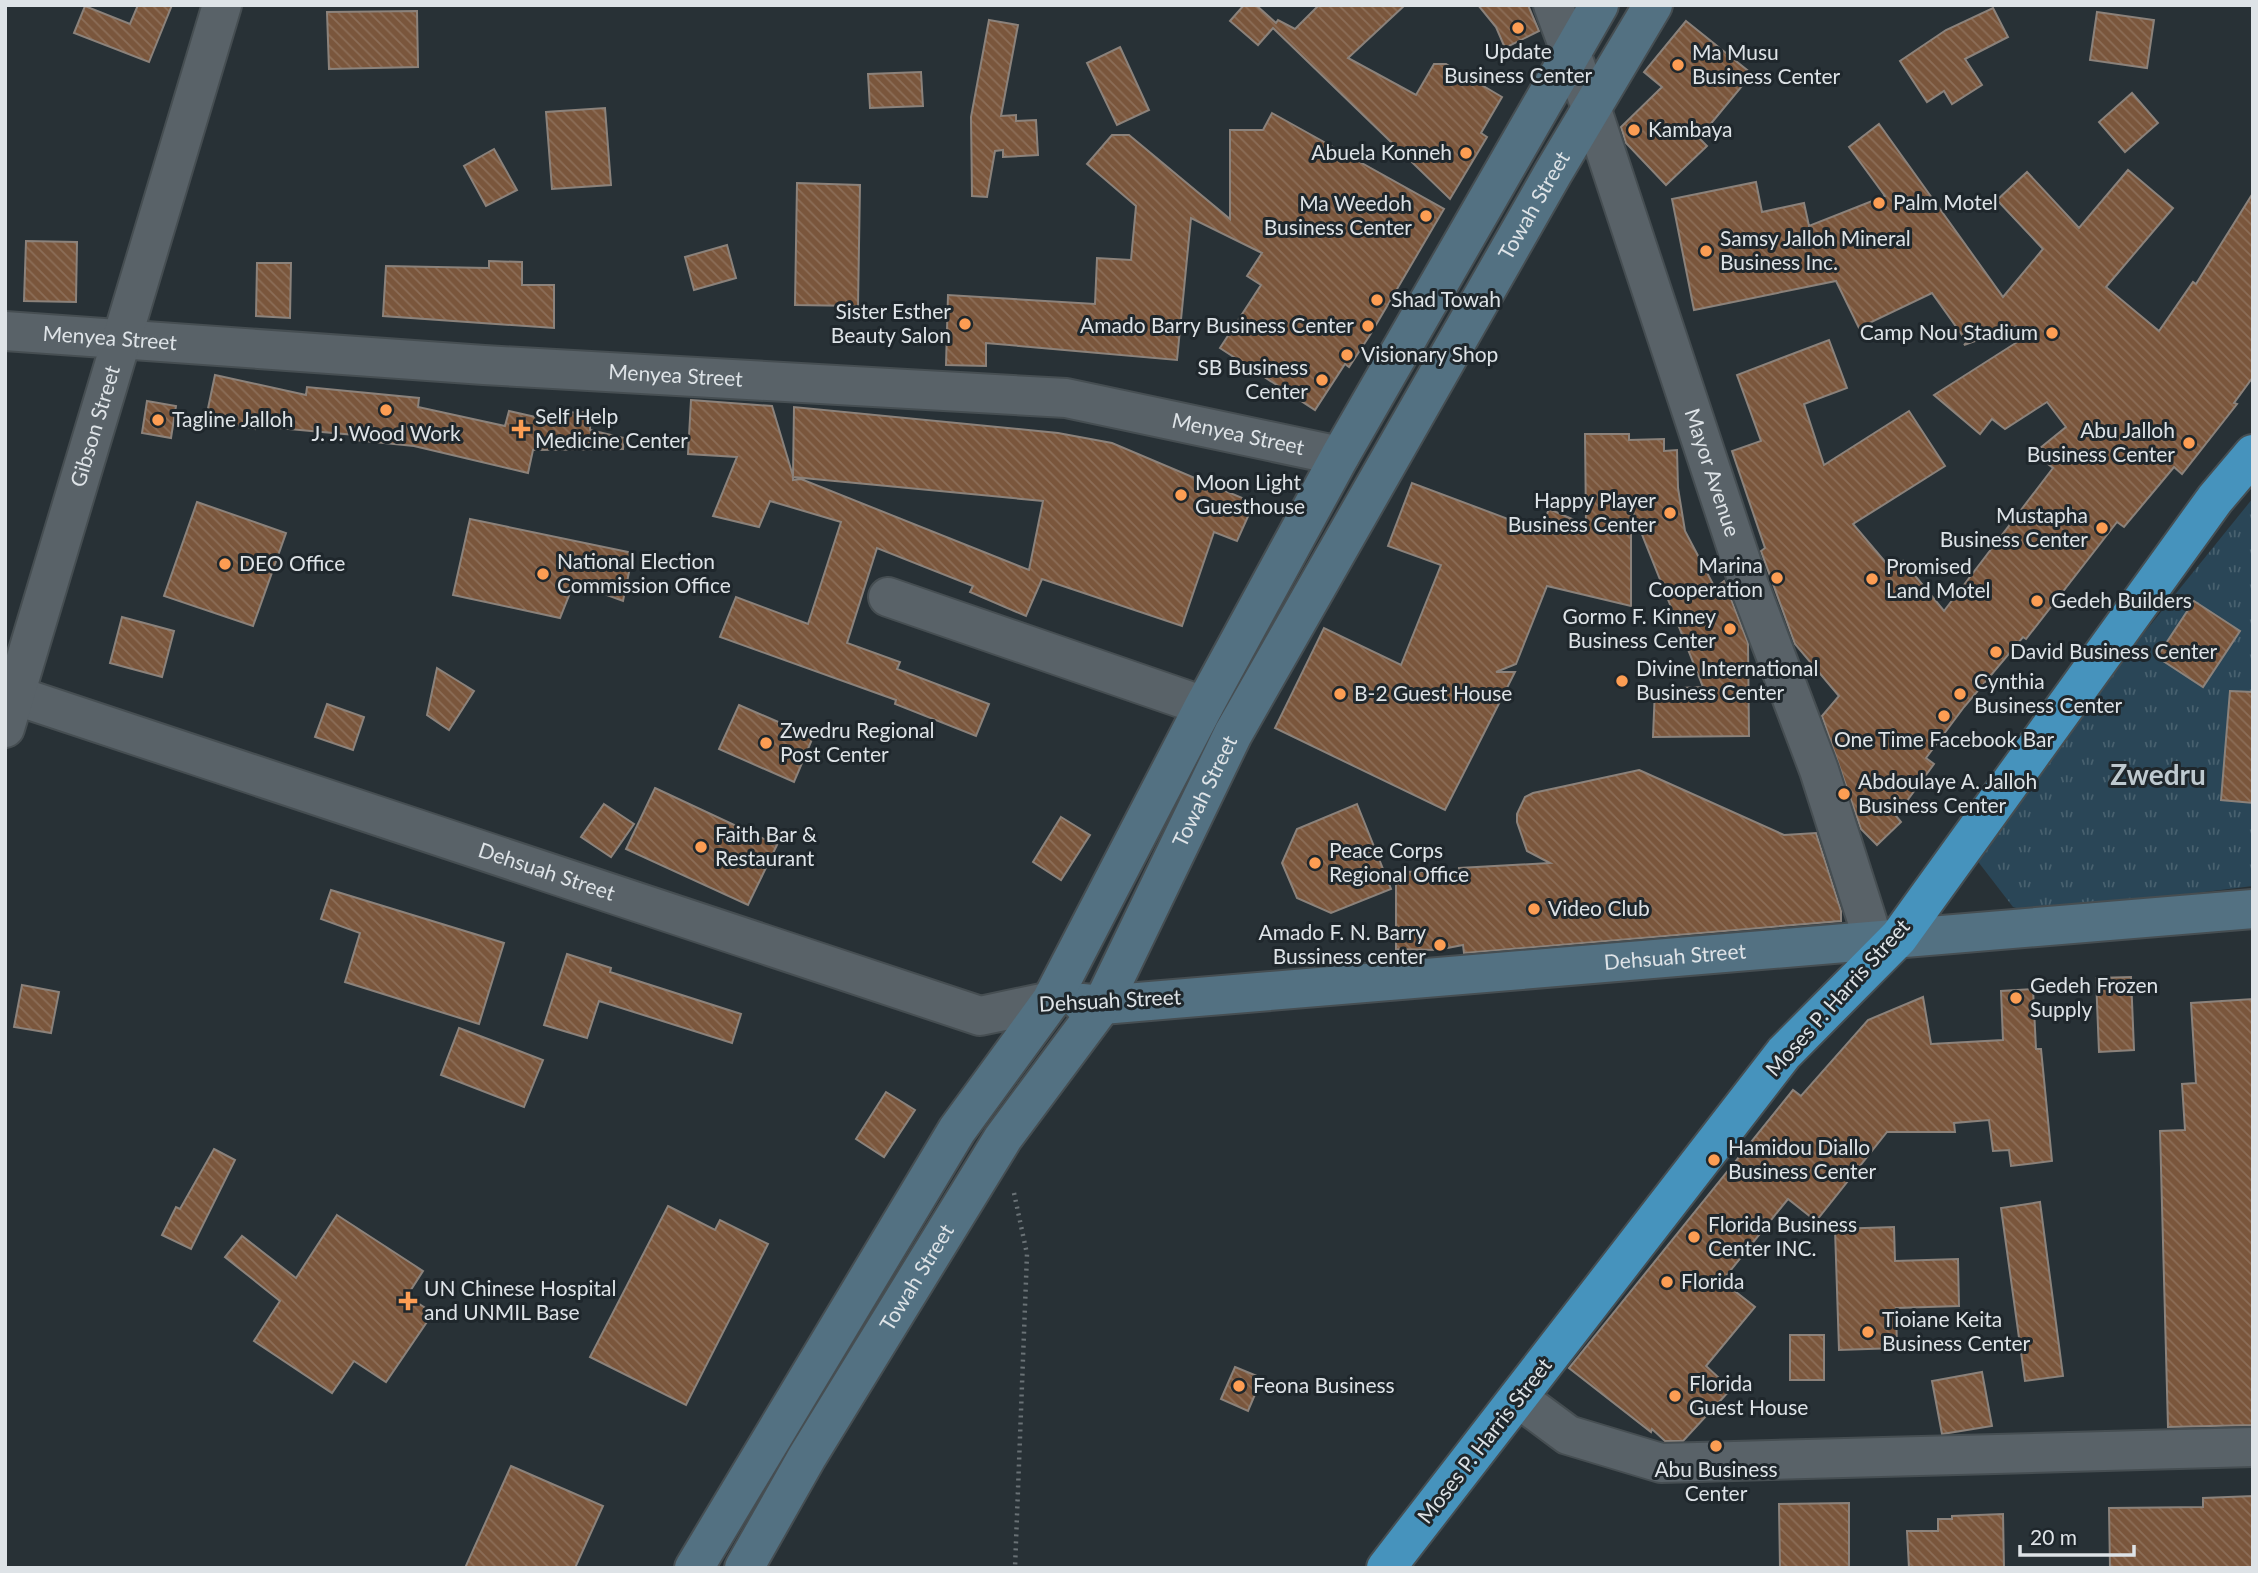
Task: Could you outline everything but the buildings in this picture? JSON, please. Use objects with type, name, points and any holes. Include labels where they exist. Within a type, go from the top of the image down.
[{"type":"highway","name":"Moses P. Harris Street","points":[[1386,1568],[1784,1054],[1886,938],[2215,499],[2253,454]]},
{"type":"street","name":"Gibson Street","points":[[11,712],[222,5]]},
{"type":"street","name":"Mayor Avenue","points":[[1553,5],[1592,110],[1749,585],[1886,938]]},
{"type":"street","name":"Towah Street","points":[[694,1568],[957,1130],[1052,1001],[1204,706],[1340,456],[1599,5]]},
{"type":"street","name":"Towah Street","points":[[744,1568],[807,1457],[1003,1138],[1102,1005],[1233,734],[1653,5]]},
{"type":"street","name":"Menyea Street","points":[[5,331],[124,337],[484,365],[1066,398],[1340,456]]},
{"type":"street","points":[[888,597],[1204,706]]},
{"type":"street","name":"Dehsuah Street","points":[[11,712],[980,1016],[1052,1001],[1102,1005],[2253,909]]},
{"type":"street","points":[[1518,1398],[1568,1435],[1661,1463],[2253,1447]]},
{"type":"path","points":[[1003,1138],[1027,1254],[1015,1568]]},
{"type":"green space","points":[[2253,498],[2253,886],[2033,913],[2013,907],[1976,859],[2106,680]]},
{"type":"place","name":"Update Business Center","points":[[1518,28]]},
{"type":"place","name":"Ma Musu Business Center","points":[[1678,65]]},
{"type":"place","name":"Kambaya","points":[[1634,130]]},
{"type":"place","name":"Abuela Konneh","points":[[1466,153]]},
{"type":"place","name":"Palm Motel","points":[[1879,203]]},
{"type":"place","name":"Ma Weedoh Business Center","points":[[1426,216]]},
{"type":"place","name":"Samsy Jalloh Mineral Business Inc.","points":[[1706,251]]},
{"type":"place","name":"Shad Towah","points":[[1377,300]]},
{"type":"place","name":"Sister Esther Beauty Salon","points":[[965,324]]},
{"type":"place","name":"Amado Barry Business Center","points":[[1368,326]]},
{"type":"place","name":"Camp Nou Stadium","points":[[2052,333]]},
{"type":"place","name":"Visionary Shop","points":[[1347,355]]},
{"type":"place","name":"SB Business Center","points":[[1322,380]]},
{"type":"place","name":"J. J. Wood Work","points":[[386,410]]},
{"type":"place","name":"Tagline Jalloh","points":[[158,420]]},
{"type":"place","name":"Self Help Medicine Center","points":[[521,429]]},
{"type":"place","name":"Abu Jalloh Business Center","points":[[2189,443]]},
{"type":"place","name":"Moon Light Guesthouse","points":[[1181,495]]},
{"type":"place","name":"Happy Player Business Center","points":[[1670,513]]},
{"type":"place","name":"Mustapha Business Center","points":[[2102,528]]},
{"type":"place","name":"DEO Office","points":[[225,564]]},
{"type":"place","name":"National Election Commission Office","points":[[543,574]]},
{"type":"place","name":"Marina Cooperation","points":[[1777,578]]},
{"type":"place","name":"Promised Land Motel","points":[[1872,579]]},
{"type":"place","name":"Gedeh Builders","points":[[2037,601]]},
{"type":"place","name":"Gormo F. Kinney Business Center","points":[[1730,629]]},
{"type":"place","name":"David Business Center","points":[[1996,652]]},
{"type":"place","name":"Divine International Business Center","points":[[1622,681]]},
{"type":"place","name":"B-2 Guest House","points":[[1340,694]]},
{"type":"place","name":"Cynthia Business Center","points":[[1960,694]]},
{"type":"place","name":"One Time Facebook Bar","points":[[1944,716]]},
{"type":"place","name":"Zwedru Regional Post Center","points":[[766,743]]},
{"type":"place","name":"Abdoulaye A. Jalloh Business Center","points":[[1844,794]]},
{"type":"place","name":"Faith Bar & Restaurant","points":[[701,847]]},
{"type":"place","name":"Peace Corps Regional Office","points":[[1315,863]]},
{"type":"place","name":"Video Club","points":[[1534,909]]},
{"type":"place","name":"Amado F. N. Barry Bussiness center","points":[[1440,945]]},
{"type":"place","name":"Gedeh Frozen Supply","points":[[2016,998]]},
{"type":"place","name":"Hamidou Diallo Business Center","points":[[1714,1160]]},
{"type":"place","name":"Florida Business Center INC.","points":[[1694,1237]]},
{"type":"place","name":"Florida","points":[[1667,1282]]},
{"type":"place","name":"UN Chinese Hospital and UNMIL Base","points":[[408,1301]]},
{"type":"place","name":"Tioiane Keita Business Center","points":[[1868,1332]]},
{"type":"place","name":"Feona Business","points":[[1239,1386]]},
{"type":"place","name":"Florida Guest House","points":[[1675,1396]]},
{"type":"place","name":"Abu Business Center","points":[[1716,1446]]},
{"type":"district","name":"Zwedru","points":[[2158,775]]}]
